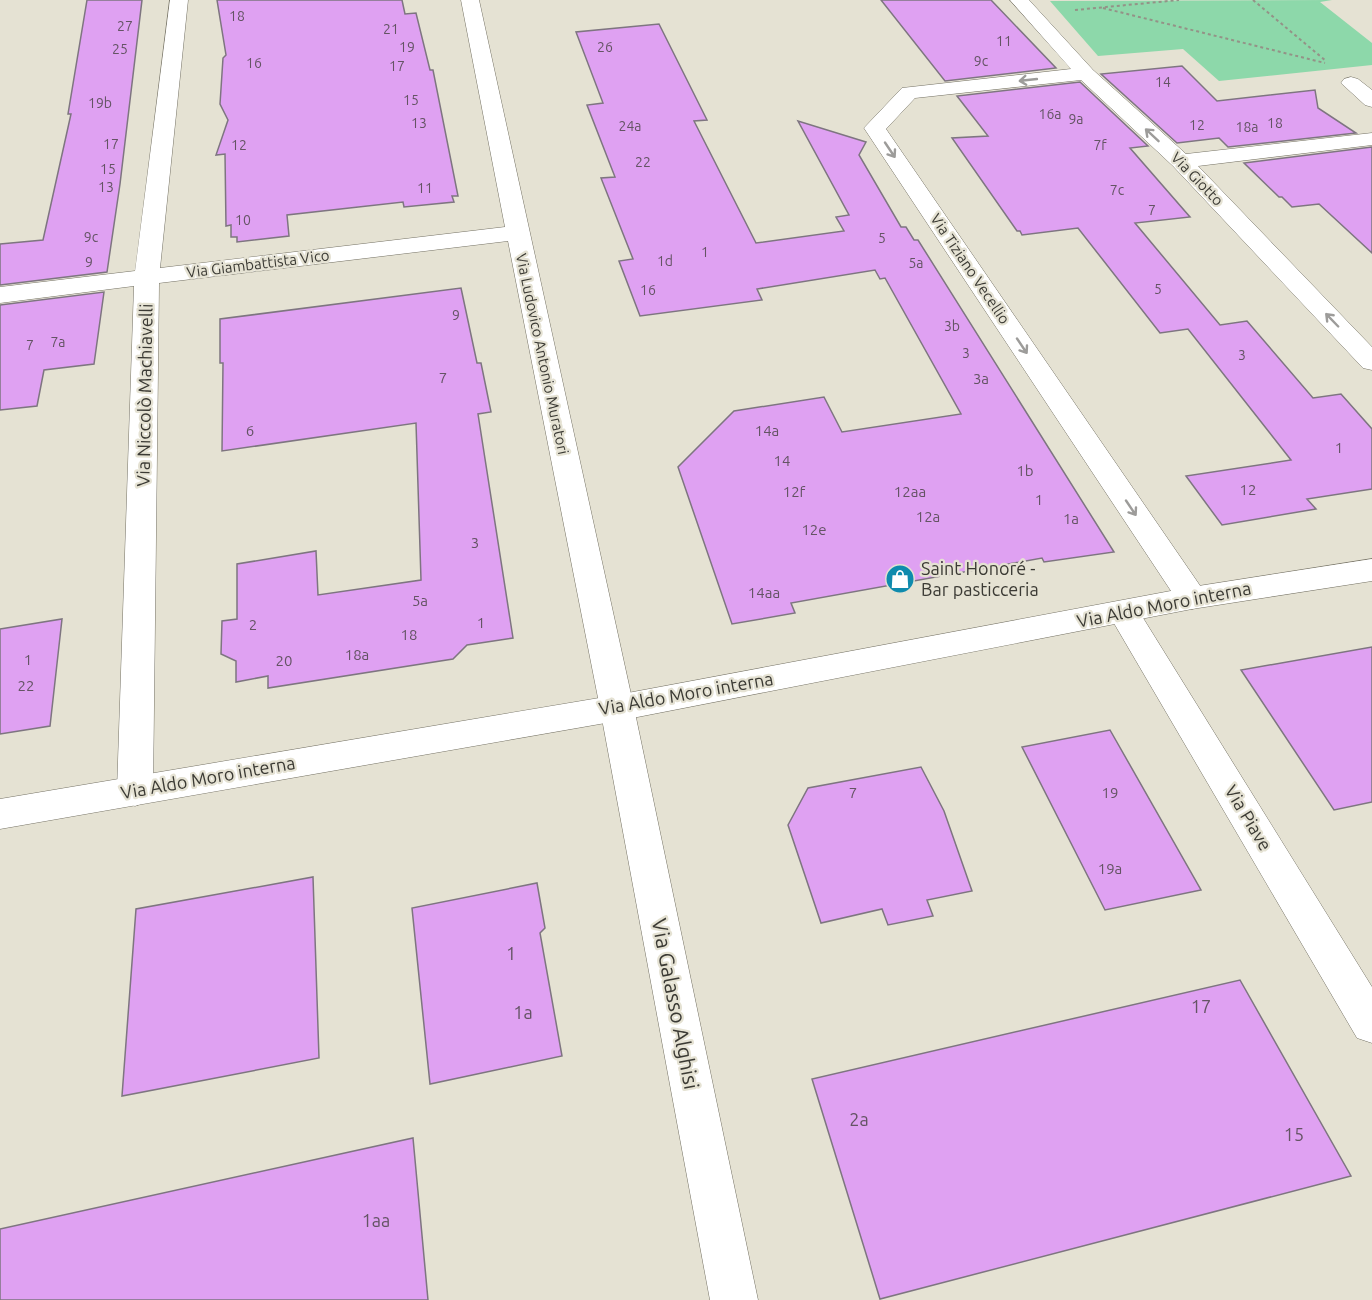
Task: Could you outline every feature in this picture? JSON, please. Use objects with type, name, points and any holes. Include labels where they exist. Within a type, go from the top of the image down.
[{"type":"street","name":"Via Niccolò Machiavelli","points":[[135,791],[147,277],[179,0]]},
{"type":"street","name":"Via Ludovico Antonio Muratori","points":[[470,0],[516,232],[616,708]]},
{"type":"street","name":"Via Giotto","points":[[1025,7],[1086,74],[1181,161],[1372,362]]},
{"type":"street","name":"Via Tiziano Vecellio","points":[[1086,74],[909,92],[875,128],[1192,598]]},
{"type":"street","points":[[1351,83],[1372,101]]},
{"type":"street","points":[[1181,161],[1372,139]]},
{"type":"street","name":"Via Giambattista Vico","points":[[0,295],[516,232]]},
{"type":"street","name":"Via Aldo Moro interna","points":[[0,814],[616,708],[1124,613],[1192,598],[1372,570]]},
{"type":"street","name":"Via Piave","points":[[1124,613],[1372,1024]]},
{"type":"street","name":"Via Galasso Alghisi","points":[[616,708],[734,1300]]},
{"type":"path","points":[[1025,7],[1103,8],[1179,0]]},
{"type":"path","points":[[1103,8],[1328,64],[1253,0]]},
{"type":"green space","points":[[1332,0],[1320,2],[1372,43],[1372,65],[1219,81],[1183,49],[1098,56],[1050,1]]},
{"type":"building","points":[[87,0],[142,0],[107,272],[0,285],[0,244],[43,240],[71,114],[68,114]]},
{"type":"building","points":[[217,0],[402,0],[405,14],[416,13],[430,70],[433,70],[458,196],[452,196],[454,202],[404,207],[403,202],[287,215],[289,236],[237,242],[237,237],[231,237],[231,225],[226,226],[225,154],[216,155],[228,120],[220,104],[223,58],[226,55]]},
{"type":"building","points":[[881,0],[991,0],[1056,68],[945,81]]},
{"type":"building","points":[[659,24],[707,120],[694,121],[756,243],[844,231],[836,217],[849,215],[798,121],[866,142],[859,155],[901,227],[906,227],[914,240],[918,240],[1114,552],[1044,562],[1042,558],[791,603],[795,613],[732,624],[678,467],[734,411],[824,397],[842,432],[961,414],[885,278],[880,279],[875,270],[757,289],[762,300],[640,316],[619,261],[633,259],[601,178],[615,177],[587,105],[603,103],[576,32]]},
{"type":"building","points":[[1182,66],[1217,101],[1315,90],[1318,108],[1356,133],[1228,147],[1219,138],[1177,143],[1101,74]]},
{"type":"building","points":[[1080,82],[1148,146],[1130,148],[1190,217],[1135,223],[1220,325],[1247,321],[1313,398],[1341,394],[1372,429],[1372,489],[1307,499],[1316,509],[1222,525],[1186,476],[1291,460],[1188,329],[1160,333],[1078,228],[1022,235],[1020,231],[1017,231],[952,138],[988,136],[957,96]]},
{"type":"building","points":[[1372,147],[1372,253],[1319,204],[1292,207],[1244,163]]},
{"type":"building","points":[[461,288],[477,363],[481,363],[491,412],[478,414],[513,638],[467,645],[453,659],[268,688],[268,676],[236,682],[236,661],[221,654],[222,621],[237,619],[237,564],[316,551],[318,595],[421,580],[416,423],[222,451],[223,363],[220,363],[220,319]]},
{"type":"building","points":[[104,292],[94,364],[44,370],[37,406],[0,410],[0,305]]},
{"type":"building","points":[[62,619],[50,726],[0,734],[0,629]]},
{"type":"building","points":[[1372,647],[1372,802],[1334,810],[1241,670]]},
{"type":"building","points":[[1110,730],[1201,890],[1105,910],[1022,747]]},
{"type":"building","points":[[921,767],[944,811],[972,891],[927,900],[933,916],[888,925],[882,909],[821,923],[788,825],[808,788]]},
{"type":"building","points":[[313,877],[319,1058],[122,1096],[136,909]]},
{"type":"building","points":[[537,883],[545,928],[540,933],[562,1056],[430,1084],[412,908]]},
{"type":"building","points":[[1240,980],[1351,1176],[880,1299],[812,1079]]},
{"type":"building","points":[[413,1138],[428,1300],[0,1300],[0,1229]]},
{"type":"place","name":"Saint Honoré - Bar pasticceria","points":[[900,579]]}]
